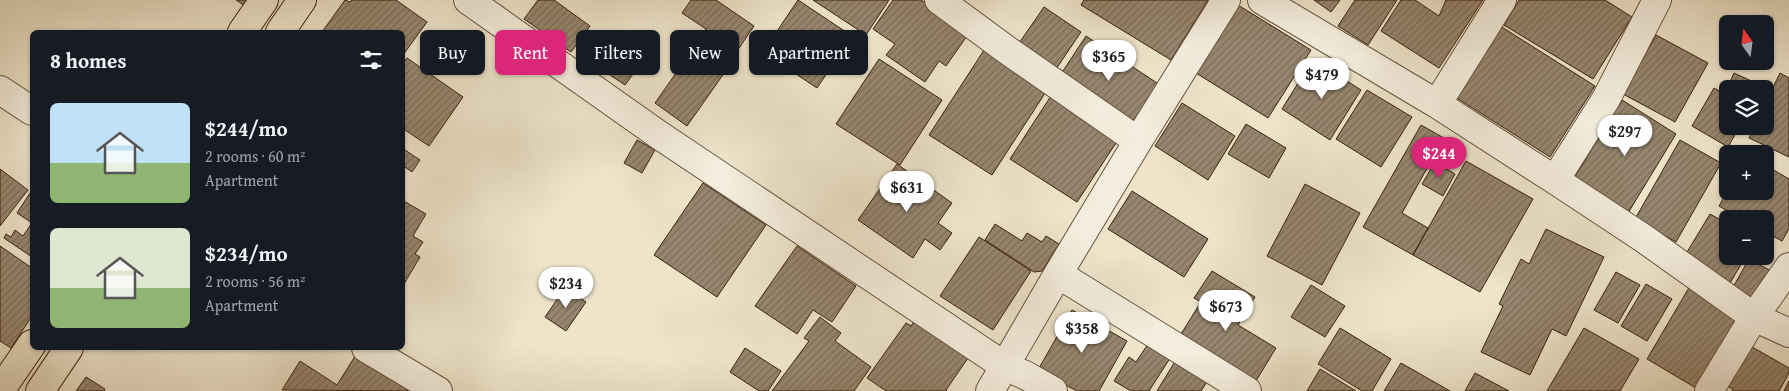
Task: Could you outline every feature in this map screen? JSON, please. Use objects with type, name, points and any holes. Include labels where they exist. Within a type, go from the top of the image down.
[{"type":"main road","points":[[243,30],[264,0]]},
{"type":"main road","points":[[281,30],[302,0]]},
{"type":"main road","points":[[0,391],[30,347]]},
{"type":"main road","points":[[40,391],[68,350]]},
{"type":"street","points":[[468,0],[659,134],[1006,367],[1025,375],[1053,391]]},
{"type":"street","points":[[940,0],[1007,50],[1138,141]]},
{"type":"street","points":[[990,391],[1006,367],[1058,274],[1138,141],[1226,0]]},
{"type":"street","points":[[1262,0],[1437,104],[1643,238],[1754,317],[1789,333]]},
{"type":"street","points":[[1437,104],[1502,0]]},
{"type":"street","points":[[1555,180],[1606,99],[1657,0]]},
{"type":"street","points":[[0,90],[30,110]]},
{"type":"street","points":[[1709,391],[1754,317],[1789,267]]},
{"type":"street","points":[[1058,274],[1231,387]]},
{"type":"street","points":[[369,350],[438,391]]},
{"type":"building","points":[[236,0],[249,0],[245,6]]},
{"type":"building","points":[[345,0],[350,2],[352,0],[396,0],[427,22],[405,52],[405,30],[323,30]]},
{"type":"building","points":[[538,0],[554,0],[590,26],[587,30],[576,30],[576,45],[571,52],[566,48],[566,30],[540,30],[524,19]]},
{"type":"building","points":[[691,0],[716,0],[754,26],[749,30],[749,33],[739,48],[739,30],[705,30],[682,13]]},
{"type":"building","points":[[798,0],[843,30],[778,30]]},
{"type":"building","points":[[813,0],[889,0],[868,32],[868,30],[858,30]]},
{"type":"building","points":[[893,0],[921,0],[969,33],[946,66],[939,61],[925,82],[886,55],[895,44],[873,29]]},
{"type":"building","points":[[1084,0],[1208,0],[1171,60],[1081,5]]},
{"type":"building","points":[[1314,0],[1340,0],[1331,12]]},
{"type":"building","points":[[1355,0],[1397,0],[1368,45],[1338,26]]},
{"type":"building","points":[[1401,0],[1415,0],[1439,16],[1446,0],[1483,0],[1439,68],[1381,31]]},
{"type":"building","points":[[1519,0],[1605,0],[1632,17],[1593,79],[1504,25]]},
{"type":"building","points":[[1238,5],[1311,50],[1268,118],[1196,73]]},
{"type":"building","points":[[1044,7],[1081,32],[1052,75],[1015,49]]},
{"type":"building","points":[[1497,24],[1595,86],[1550,157],[1452,95]]},
{"type":"building","points":[[1656,35],[1708,63],[1675,122],[1623,94]]},
{"type":"building","points":[[1086,36],[1160,85],[1132,128],[1057,80]]},
{"type":"building","points":[[986,47],[1049,87],[992,175],[929,135]]},
{"type":"building","points":[[407,58],[420,67],[420,75],[431,75],[463,97],[429,146],[405,130],[405,61]]},
{"type":"building","points":[[879,59],[942,100],[900,165],[836,124]]},
{"type":"building","points":[[1313,59],[1361,90],[1330,140],[1282,109]]},
{"type":"building","points":[[1734,73],[1749,80],[1731,80]]},
{"type":"building","points":[[1780,73],[1789,78],[1789,157],[1774,150],[1774,145],[1764,145],[1749,138],[1750,135],[1774,135],[1774,85]]},
{"type":"building","points":[[610,75],[632,75],[625,85]]},
{"type":"building","points":[[675,75],[723,75],[687,126],[655,103]]},
{"type":"building","points":[[798,75],[826,75],[817,88]]},
{"type":"building","points":[[1714,88],[1719,91],[1719,135],[1735,135],[1729,145],[1725,145],[1692,126]]},
{"type":"building","points":[[1367,90],[1412,117],[1381,167],[1336,139]]},
{"type":"building","points":[[1051,96],[1118,140],[1077,202],[1010,159]]},
{"type":"building","points":[[1622,100],[1676,134],[1628,213],[1573,180]]},
{"type":"building","points":[[1182,103],[1235,136],[1208,180],[1155,146]]},
{"type":"building","points":[[1246,124],[1286,148],[1269,178],[1228,154]]},
{"type":"building","points":[[1421,125],[1444,138],[1402,213],[1428,228],[1413,255],[1363,227]]},
{"type":"building","points":[[637,140],[655,150],[642,173],[624,163]]},
{"type":"building","points":[[1680,140],[1719,162],[1719,167],[1676,242],[1635,219]]},
{"type":"building","points":[[405,150],[420,160],[412,172],[405,167]]},
{"type":"building","points":[[1466,161],[1533,199],[1480,292],[1413,255]]},
{"type":"building","points":[[1435,162],[1455,174],[1443,196],[1422,184]]},
{"type":"building","points":[[897,164],[952,203],[938,223],[952,233],[940,250],[925,239],[913,258],[858,220]]},
{"type":"building","points":[[0,169],[28,190],[0,226]]},
{"type":"building","points":[[1774,170],[1789,179],[1789,229],[1782,241],[1774,237],[1774,210],[1726,210],[1719,206],[1722,200],[1774,200]]},
{"type":"building","points":[[703,183],[766,225],[717,297],[654,255]]},
{"type":"building","points":[[1305,184],[1360,213],[1322,285],[1267,256]]},
{"type":"building","points":[[1132,191],[1208,239],[1184,277],[1108,229]]},
{"type":"building","points":[[30,193],[30,222],[17,213]]},
{"type":"building","points":[[405,202],[426,214],[413,236],[423,242],[415,254],[420,257],[405,282]]},
{"type":"building","points":[[1710,214],[1719,219],[1719,265],[1741,265],[1730,283],[1684,257]]},
{"type":"building","points":[[995,224],[1022,241],[1027,233],[1042,242],[1046,236],[1059,244],[1042,271],[1034,272],[985,240]]},
{"type":"building","points":[[30,226],[30,256],[4,238],[6,234],[11,237],[15,230],[23,236]]},
{"type":"building","points":[[1546,229],[1604,257],[1566,336],[1552,329],[1530,375],[1481,352],[1503,306],[1499,304],[1521,259],[1529,264]]},
{"type":"building","points":[[979,237],[1031,271],[993,330],[940,296]]},
{"type":"building","points":[[0,246],[30,267],[30,319],[11,348],[0,341]]},
{"type":"building","points":[[797,246],[856,286],[832,322],[813,310],[797,334],[755,306]]},
{"type":"building","points":[[1746,265],[1760,265],[1773,272],[1756,303],[1732,289]]},
{"type":"building","points":[[1212,271],[1255,297],[1238,325],[1276,348],[1251,389],[1176,342],[1201,302],[1194,298]]},
{"type":"building","points":[[1616,272],[1640,285],[1618,323],[1594,310]]},
{"type":"building","points":[[1646,284],[1672,299],[1647,341],[1621,326]]},
{"type":"building","points":[[1311,285],[1345,306],[1325,337],[1291,317]]},
{"type":"building","points":[[1690,286],[1739,314],[1696,388],[1647,359]]},
{"type":"building","points":[[565,288],[586,302],[566,331],[545,317]]},
{"type":"building","points":[[1072,310],[1127,341],[1099,391],[1077,391],[1038,370]]},
{"type":"building","points":[[820,317],[841,333],[835,341],[871,367],[854,391],[772,391],[809,341],[804,338]]},
{"type":"building","points":[[915,320],[968,358],[947,391],[886,391],[867,378],[906,323],[911,326]]},
{"type":"building","points":[[1340,328],[1391,359],[1372,391],[1362,391],[1318,364]]},
{"type":"building","points":[[1584,328],[1639,359],[1620,391],[1547,391]]},
{"type":"building","points":[[1150,341],[1172,355],[1149,391],[1131,391],[1114,381],[1129,357],[1136,362]]},
{"type":"building","points":[[1747,344],[1789,368],[1789,373],[1779,391],[1732,391],[1733,389],[1724,385]]},
{"type":"building","points":[[745,348],[781,371],[768,391],[759,391],[730,372]]},
{"type":"building","points":[[357,353],[418,391],[282,390],[300,361],[337,385]]},
{"type":"building","points":[[1176,360],[1208,380],[1201,391],[1157,391]]},
{"type":"building","points":[[1401,363],[1450,391],[1384,391]]},
{"type":"building","points":[[1320,369],[1356,391],[1307,391]]},
{"type":"building","points":[[1475,373],[1509,391],[1465,391]]},
{"type":"building","points":[[86,377],[105,389],[104,391],[76,391]]},
{"type":"building","points":[[1789,381],[1789,391],[1784,391]]}]
